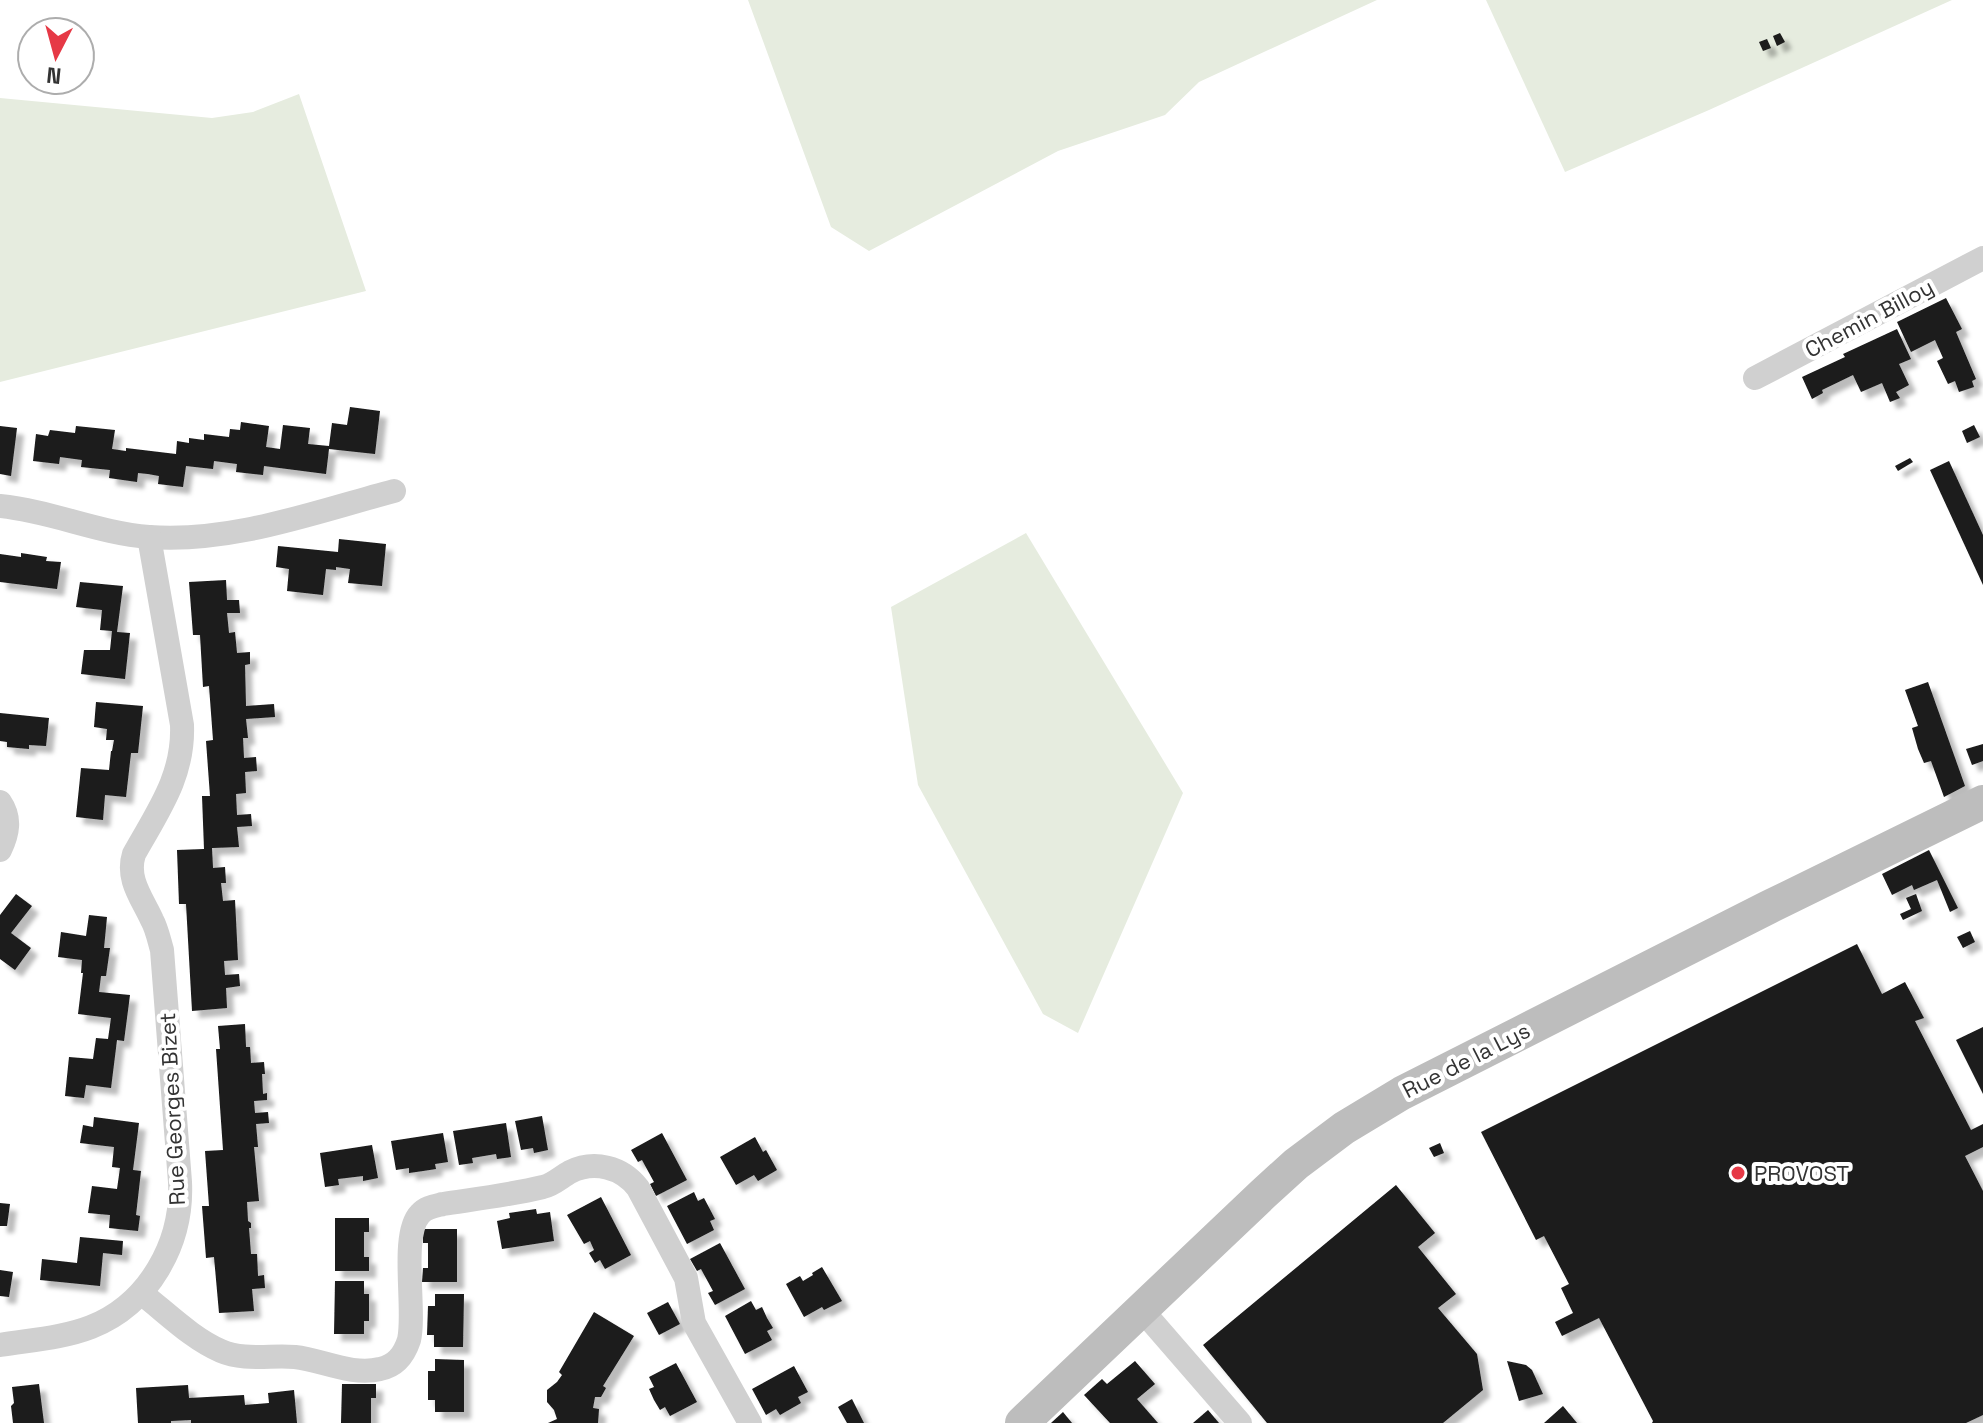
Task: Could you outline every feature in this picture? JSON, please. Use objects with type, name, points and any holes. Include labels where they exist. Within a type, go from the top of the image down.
[{"type":"main road","name":"Rue de la Lys","points":[[1022,1423],[1296,1164],[1344,1128],[1432,1076],[1983,802]]},
{"type":"street","name":"Chemin Billoy","points":[[1755,378],[1983,258]]},
{"type":"street","points":[[0,506],[124,534],[190,538],[251,529],[394,491]]},
{"type":"street","name":"Rue Georges Bizet","points":[[0,1345],[87,1328],[120,1311],[141,1293],[161,1264],[179,1210],[162,950],[152,920],[133,882],[131,864],[168,793],[183,744],[149,537]]},
{"type":"street","points":[[0,850],[8,828],[4,810]]},
{"type":"street","points":[[141,1293],[199,1338],[219,1350],[238,1356],[292,1357],[368,1371],[387,1367],[401,1357],[411,1334],[411,1236],[416,1218],[424,1210],[547,1186],[571,1172],[599,1166],[622,1173],[638,1188],[686,1278],[694,1323],[750,1423]]},
{"type":"street","points":[[1141,1309],[1240,1423]]},
{"type":"shaded area","points":[[748,0],[1377,0],[1199,82],[1165,115],[1058,151],[869,251],[831,227]]},
{"type":"shaded area","points":[[1486,0],[1952,0],[1565,172]]},
{"type":"shaded area","points":[[299,94],[366,291],[0,382],[0,98],[212,118],[253,112]]},
{"type":"shaded area","points":[[1026,533],[1183,793],[1078,1033],[1043,1014],[918,785],[891,607]]},
{"type":"building","points":[[1780,33],[1785,42],[1777,46],[1773,36]]},
{"type":"building","points":[[1767,39],[1771,48],[1763,51],[1759,42]]},
{"type":"building","points":[[1946,298],[1962,329],[1956,332],[1976,379],[1972,381],[1974,387],[1959,392],[1955,381],[1948,384],[1937,361],[1943,358],[1935,340],[1911,352],[1897,322]]},
{"type":"building","points":[[1897,329],[1911,359],[1899,364],[1909,385],[1896,392],[1900,398],[1890,402],[1882,383],[1861,392],[1853,375],[1822,390],[1823,393],[1812,399],[1802,377]]},
{"type":"building","points":[[350,407],[380,411],[375,454],[329,449],[326,474],[264,466],[263,475],[236,472],[237,464],[214,461],[213,469],[186,466],[183,487],[158,484],[159,476],[148,474],[138,473],[137,482],[109,478],[110,470],[81,467],[82,460],[60,457],[59,464],[33,461],[36,434],[48,436],[50,430],[75,433],[76,426],[115,430],[112,449],[126,451],[126,448],[176,454],[177,441],[189,443],[189,438],[204,440],[204,434],[229,437],[230,429],[240,430],[241,422],[269,426],[266,447],[280,449],[283,425],[310,428],[308,444],[329,446],[332,423],[347,425]]},
{"type":"building","points":[[1974,425],[1980,437],[1967,443],[1962,431]]},
{"type":"building","points":[[0,426],[17,428],[11,476],[0,474]]},
{"type":"building","points":[[1910,458],[1913,462],[1898,471],[1895,466]]},
{"type":"building","points":[[1949,461],[1983,535],[1983,585],[1930,470]]},
{"type":"building","points":[[339,539],[386,544],[382,586],[348,583],[350,569],[336,567],[336,570],[326,569],[323,595],[287,591],[289,569],[276,567],[278,546],[338,552]]},
{"type":"building","points":[[21,553],[61,562],[57,589],[0,582],[0,554],[21,557]]},
{"type":"building","points":[[226,580],[227,600],[239,600],[240,613],[227,613],[229,633],[235,632],[237,653],[250,652],[250,664],[245,665],[246,706],[274,704],[275,717],[246,719],[248,738],[243,738],[244,758],[256,757],[257,771],[245,772],[246,793],[236,794],[237,815],[251,814],[252,826],[237,827],[239,847],[212,848],[213,868],[225,867],[226,883],[221,883],[223,901],[235,900],[238,960],[224,961],[225,975],[239,974],[240,986],[226,988],[227,1008],[192,1011],[186,904],[179,904],[177,850],[204,849],[202,796],[210,796],[206,741],[213,740],[209,686],[203,687],[200,635],[193,635],[189,582]]},
{"type":"building","points":[[80,582],[123,586],[117,632],[130,633],[125,679],[81,674],[84,650],[110,650],[112,631],[100,630],[102,610],[76,607]]},
{"type":"building","points":[[1928,682],[1965,786],[1944,797],[1931,761],[1924,763],[1918,749],[1912,728],[1918,726],[1905,690]]},
{"type":"building","points":[[96,702],[143,706],[138,753],[131,753],[126,797],[105,795],[103,820],[76,817],[81,768],[109,770],[114,740],[106,740],[107,729],[94,727]]},
{"type":"building","points":[[0,713],[49,718],[46,746],[29,745],[29,749],[7,747],[7,742],[0,741]]},
{"type":"building","points":[[1983,744],[1983,761],[1972,765],[1966,749]]},
{"type":"building","points":[[1929,850],[1958,908],[1950,912],[1937,880],[1914,890],[1912,885],[1892,895],[1882,874]]},
{"type":"building","points":[[16,894],[32,906],[11,933],[31,948],[15,970],[0,959],[0,915]]},
{"type":"building","points":[[1916,894],[1922,911],[1903,920],[1900,914],[1911,909],[1906,898]]},
{"type":"building","points":[[89,915],[107,917],[104,948],[110,948],[106,976],[101,976],[99,992],[130,995],[124,1041],[117,1040],[111,1088],[86,1085],[84,1098],[65,1096],[69,1057],[93,1059],[96,1038],[108,1039],[111,1018],[78,1014],[82,960],[58,957],[61,932],[86,936]]},
{"type":"building","points":[[1970,931],[1975,942],[1963,948],[1957,937]]},
{"type":"building","name":"PROVOST","points":[[1857,944],[1882,994],[1905,982],[1924,1018],[1915,1021],[1971,1130],[1983,1124],[1983,1147],[1965,1156],[1983,1191],[1983,1415],[1966,1423],[1652,1423],[1599,1318],[1562,1336],[1555,1322],[1573,1313],[1561,1288],[1569,1284],[1544,1236],[1536,1240],[1481,1132]]},
{"type":"building","points":[[245,1024],[246,1047],[250,1047],[251,1063],[264,1062],[263,1094],[267,1093],[267,1100],[254,1101],[255,1113],[268,1112],[269,1123],[256,1124],[258,1147],[254,1147],[259,1201],[247,1202],[251,1254],[257,1254],[258,1276],[264,1275],[265,1288],[252,1289],[254,1311],[219,1313],[214,1257],[206,1258],[202,1206],[209,1206],[205,1151],[223,1150],[216,1049],[220,1049],[218,1026]]},
{"type":"building","points":[[1983,1027],[1983,1094],[1956,1040]]},
{"type":"building","points":[[542,1116],[548,1150],[534,1153],[533,1148],[521,1150],[515,1121]]},
{"type":"building","points":[[94,1117],[139,1123],[133,1170],[141,1171],[136,1215],[140,1216],[138,1231],[109,1228],[110,1215],[88,1213],[92,1186],[117,1189],[120,1168],[112,1167],[114,1147],[80,1143],[83,1125],[93,1127]]},
{"type":"building","points":[[506,1123],[511,1157],[497,1159],[496,1154],[472,1158],[473,1163],[459,1165],[453,1131]]},
{"type":"building","points":[[443,1133],[448,1162],[435,1164],[436,1169],[423,1171],[409,1173],[409,1168],[396,1170],[391,1141]]},
{"type":"building","points":[[662,1133],[687,1180],[656,1196],[650,1184],[654,1182],[642,1160],[638,1162],[631,1150]]},
{"type":"building","points":[[755,1137],[777,1170],[758,1181],[754,1175],[736,1185],[720,1157]]},
{"type":"building","points":[[1440,1143],[1444,1153],[1434,1157],[1429,1148]]},
{"type":"building","points":[[372,1145],[378,1178],[363,1181],[363,1176],[338,1179],[339,1185],[325,1187],[320,1153]]},
{"type":"building","points":[[1396,1185],[1435,1233],[1418,1247],[1456,1294],[1438,1308],[1477,1354],[1483,1390],[1443,1423],[1267,1423],[1203,1345]]},
{"type":"building","points":[[694,1192],[698,1201],[704,1198],[715,1219],[710,1221],[714,1230],[687,1244],[667,1206]]},
{"type":"building","points":[[601,1197],[631,1255],[605,1269],[600,1260],[595,1263],[589,1253],[594,1250],[590,1241],[584,1244],[567,1215]]},
{"type":"building","points":[[0,1203],[10,1204],[7,1226],[0,1226]]},
{"type":"building","points":[[536,1209],[537,1214],[550,1212],[554,1241],[502,1249],[497,1221],[510,1218],[509,1213]]},
{"type":"building","points":[[335,1218],[369,1218],[369,1232],[364,1232],[364,1257],[369,1257],[369,1271],[335,1271]]},
{"type":"building","points":[[423,1229],[457,1229],[457,1282],[422,1282],[423,1268],[428,1268],[428,1243],[423,1243]]},
{"type":"building","points":[[80,1237],[123,1241],[122,1255],[103,1253],[100,1286],[40,1280],[42,1259],[77,1263]]},
{"type":"building","points":[[720,1243],[745,1289],[715,1305],[708,1293],[713,1291],[701,1269],[697,1271],[690,1259]]},
{"type":"building","points":[[822,1267],[842,1301],[804,1317],[786,1284],[800,1276],[803,1281]]},
{"type":"building","points":[[0,1270],[13,1272],[9,1297],[0,1296]]},
{"type":"building","points":[[335,1281],[364,1281],[364,1294],[369,1294],[369,1321],[364,1321],[364,1334],[334,1334]]},
{"type":"building","points":[[435,1294],[464,1294],[463,1347],[434,1347],[434,1335],[427,1335],[428,1306],[435,1306]]},
{"type":"building","points":[[751,1301],[756,1310],[762,1307],[773,1328],[767,1331],[772,1340],[745,1354],[725,1316]]},
{"type":"building","points":[[668,1302],[680,1324],[659,1335],[647,1313]]},
{"type":"building","points":[[594,1312],[634,1336],[603,1386],[606,1388],[601,1397],[595,1397],[593,1408],[599,1409],[598,1423],[548,1423],[557,1419],[547,1402],[547,1390],[562,1375],[559,1372]]},
{"type":"building","points":[[435,1359],[464,1360],[464,1412],[435,1412],[435,1400],[428,1400],[428,1371],[435,1371]]},
{"type":"building","points":[[1135,1361],[1155,1384],[1137,1399],[1158,1423],[1110,1423],[1084,1395],[1102,1379],[1107,1384]]},
{"type":"building","points":[[1507,1361],[1526,1365],[1532,1370],[1543,1394],[1519,1401]]},
{"type":"building","points":[[676,1363],[697,1402],[670,1416],[665,1407],[660,1410],[654,1400],[649,1389],[654,1387],[649,1377]]},
{"type":"building","points":[[794,1366],[808,1392],[798,1397],[801,1403],[780,1415],[776,1409],[766,1415],[752,1389]]},
{"type":"building","points":[[39,1384],[44,1423],[13,1423],[12,1387]]},
{"type":"building","points":[[342,1384],[376,1384],[376,1398],[371,1398],[371,1423],[341,1423]]},
{"type":"building","points":[[188,1385],[189,1398],[244,1395],[245,1405],[269,1403],[268,1393],[294,1390],[297,1423],[191,1423],[191,1420],[138,1423],[136,1388]]},
{"type":"building","points":[[852,1399],[864,1423],[847,1423],[838,1407]]},
{"type":"building","points":[[1563,1406],[1577,1423],[1544,1423]]},
{"type":"building","points":[[1208,1410],[1219,1423],[1193,1423]]},
{"type":"building","points":[[1063,1412],[1072,1423],[1051,1423]]},
{"type":"place","name":"PROVOST","points":[[1738,1173]]}]
